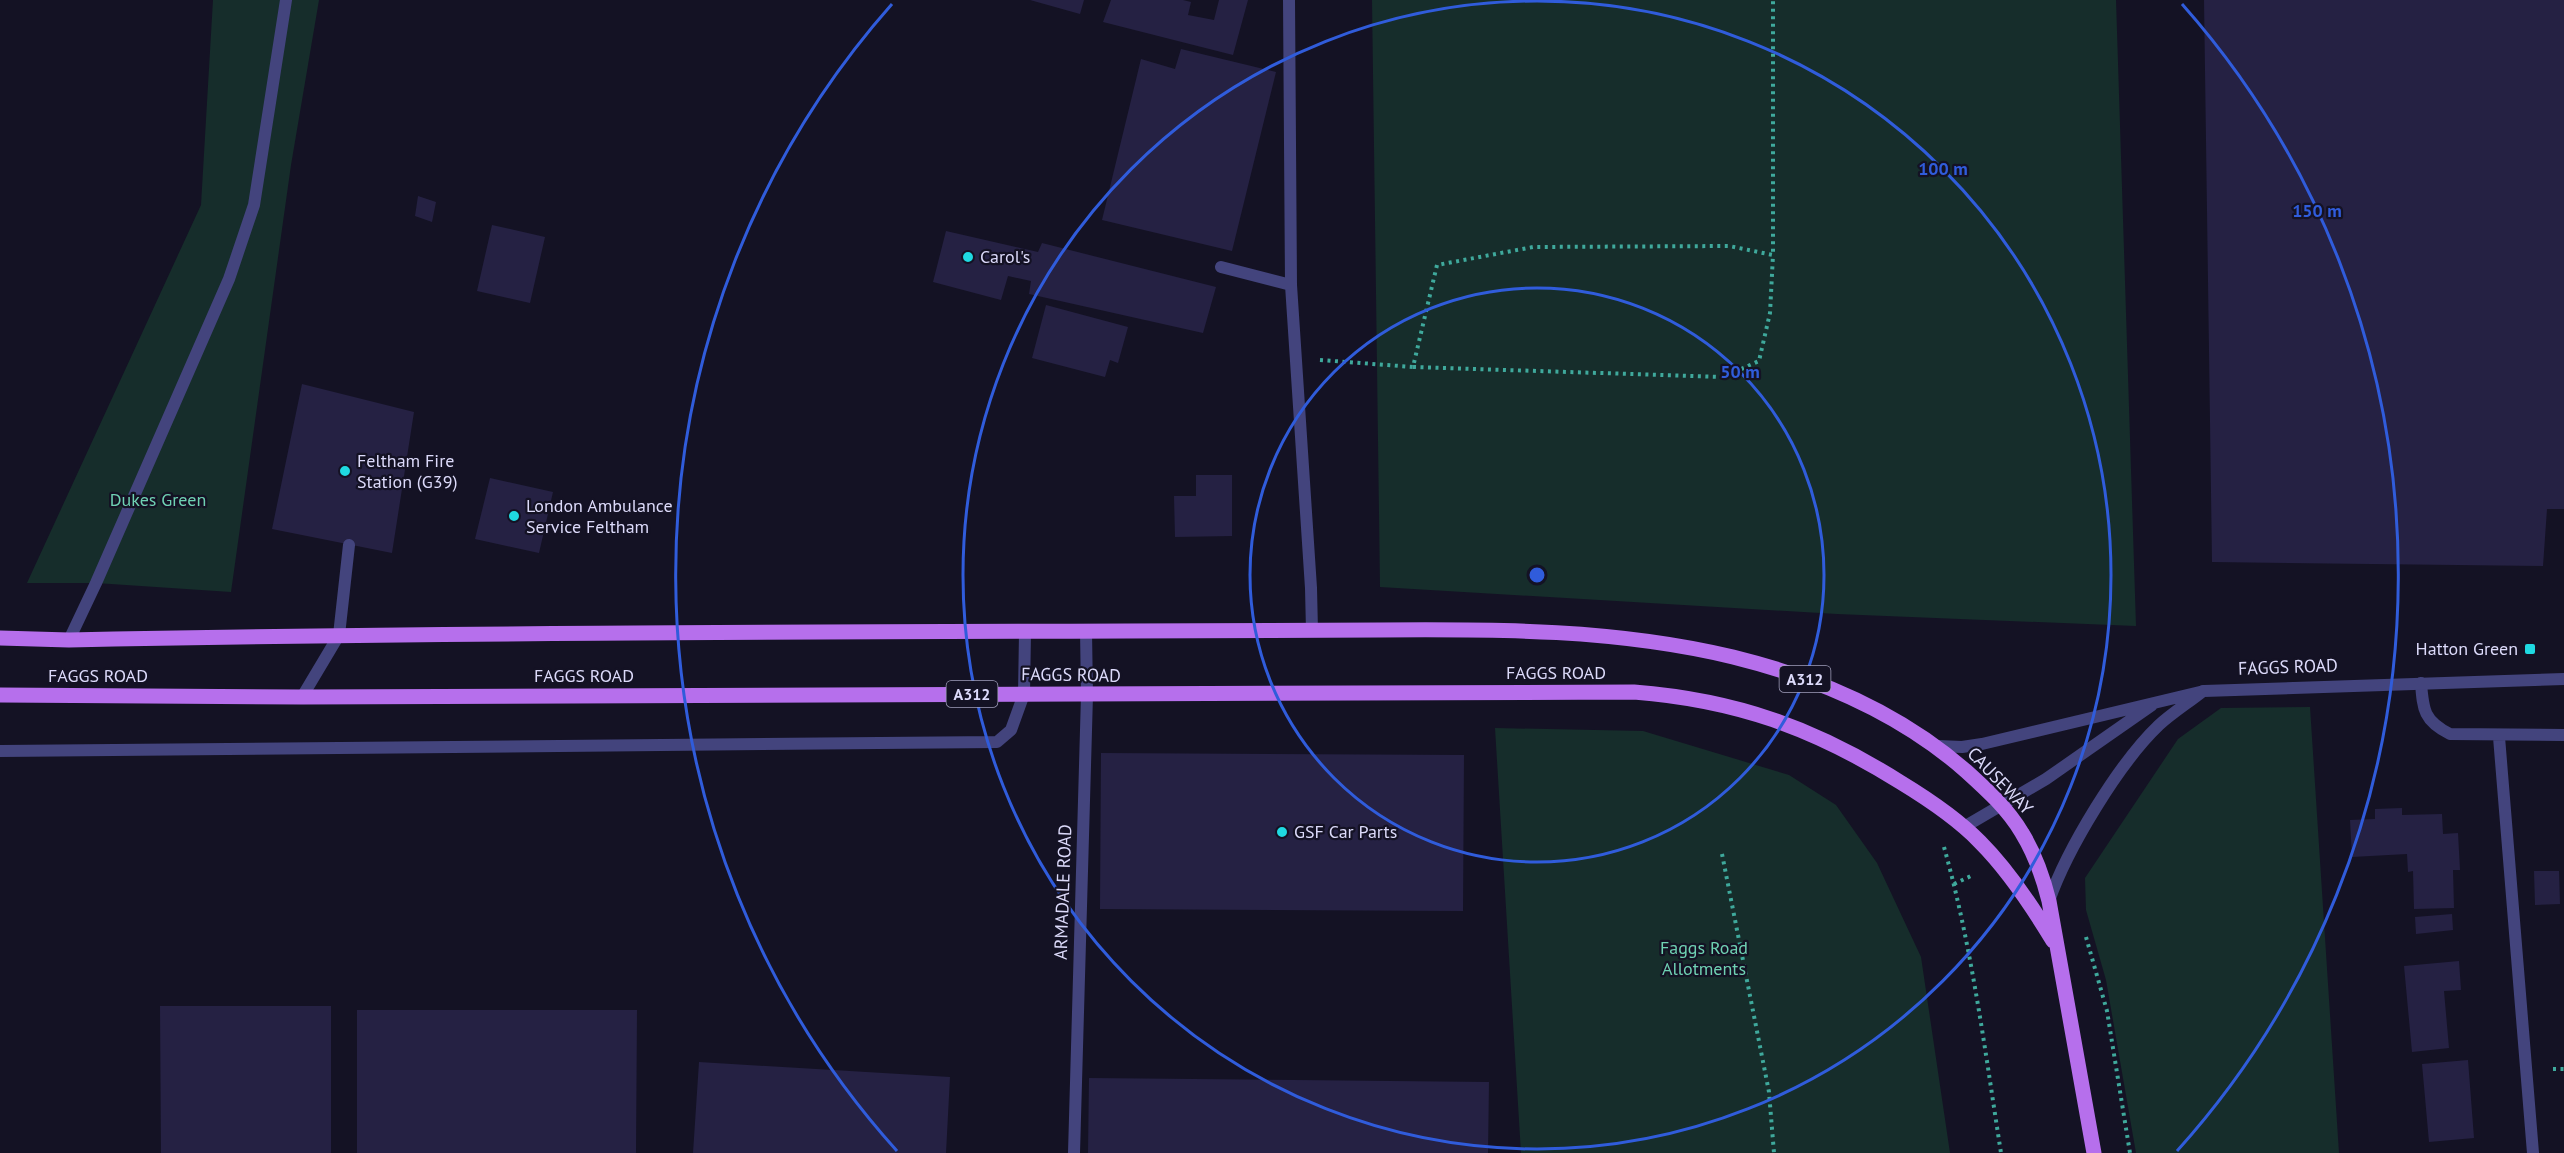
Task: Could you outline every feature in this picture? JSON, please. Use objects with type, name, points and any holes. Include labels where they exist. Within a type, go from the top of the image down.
[{"type":"main road","name":"FAGGS ROAD","points":[[0,638],[69,640],[792,631],[1448,630],[1567,633],[1661,642],[1738,658],[1830,687],[1890,716],[1938,746]]},
{"type":"main road","name":"FAGGS ROAD","points":[[0,695],[302,697],[1634,692],[1682,696],[1739,708],[1816,735],[1865,760],[1922,795],[1964,827]]},
{"type":"main road","name":"CAUSEWAY","points":[[1938,746],[2002,807],[2019,827],[2041,871],[2049,901],[2094,1153]]},
{"type":"main road","name":"CAUSEWAY","points":[[1964,827],[1981,842],[2016,883],[2057,949]]},
{"type":"street","points":[[69,640],[224,290],[247,226],[254,205],[286,0]]},
{"type":"street","points":[[1288,0],[1291,285],[1312,631]]},
{"type":"street","points":[[1221,267],[1291,285]]},
{"type":"street","points":[[302,697],[339,635],[349,545]]},
{"type":"street","name":"ARMADALE ROAD","points":[[1074,1153],[1087,695],[1086,631]]},
{"type":"street","points":[[0,751],[997,742],[1011,730],[1024,694],[1025,632]]},
{"type":"street","name":"FAGGS ROAD","points":[[1938,746],[1982,744],[2204,691],[2564,679]]},
{"type":"street","points":[[2421,683],[2423,708],[2437,728],[2450,734],[2564,735]]},
{"type":"street","points":[[2049,901],[2057,879],[2078,841],[2109,789],[2135,752],[2159,725],[2204,691]]},
{"type":"street","points":[[1964,827],[2002,807],[2070,764],[2158,701]]},
{"type":"street","points":[[2499,736],[2533,1153]]},
{"type":"path","points":[[1295,358],[1413,367],[1724,377],[1760,361],[1770,313],[1773,255],[1773,0]]},
{"type":"path","points":[[1413,367],[1437,265],[1533,247],[1729,246],[1773,255]]},
{"type":"path","points":[[1944,845],[1970,959],[2001,1153]]},
{"type":"path","points":[[1722,854],[1769,1092],[1774,1153]]},
{"type":"path","points":[[2086,935],[2107,1011],[2130,1153]]},
{"type":"green space","name":"Dukes Green","points":[[213,0],[319,0],[291,165],[231,592],[96,583],[27,583],[201,205]]},
{"type":"green space","points":[[1372,0],[2116,0],[2136,626],[1837,614],[1380,587]]},
{"type":"green space","points":[[2310,707],[2339,1153],[2136,1153],[2106,980],[2086,910],[2085,878],[2178,739],[2221,708]]},
{"type":"green space","name":"Faggs Road Allotments","points":[[1495,728],[1643,731],[1789,775],[1836,805],[1877,863],[1921,957],[1950,1153],[1521,1153]]},
{"type":"building","points":[[1030,0],[1084,0],[1080,14]]},
{"type":"building","points":[[1111,0],[1183,0],[1191,2],[1188,15],[1214,20],[1219,0],[1248,0],[1233,55],[1103,22]]},
{"type":"building","points":[[2204,0],[2564,0],[2564,509],[2547,509],[2543,566],[2212,562]]},
{"type":"building","points":[[1181,49],[1276,72],[1232,251],[1102,220],[1141,59],[1175,69]]},
{"type":"building","points":[[418,196],[436,202],[432,222],[415,216]]},
{"type":"building","points":[[492,225],[545,237],[530,303],[477,291]]},
{"type":"building","points":[[946,231],[1038,252],[1042,243],[1216,287],[1203,333],[1029,294],[1031,281],[1008,276],[1001,300],[933,282]]},
{"type":"building","points":[[1046,305],[1128,327],[1118,363],[1110,360],[1105,377],[1032,358]]},
{"type":"building","name":"Feltham Fire Station (G39)","points":[[302,384],[414,412],[392,553],[272,529]]},
{"type":"building","points":[[1196,475],[1232,475],[1232,536],[1175,537],[1174,496],[1196,496]]},
{"type":"building","name":"London Ambulance Service Feltham","points":[[490,478],[553,492],[539,553],[475,539]]},
{"type":"building","name":"GSF Car Parts","points":[[1101,753],[1464,755],[1463,911],[1100,909]]},
{"type":"building","points":[[2402,808],[2402,815],[2442,814],[2443,834],[2458,833],[2460,870],[2453,870],[2454,908],[2414,909],[2413,871],[2408,872],[2407,854],[2352,857],[2350,820],[2375,819],[2375,809]]},
{"type":"building","points":[[2534,871],[2559,871],[2560,904],[2535,905]]},
{"type":"building","points":[[2452,914],[2453,930],[2416,934],[2415,917]]},
{"type":"building","points":[[2459,961],[2461,990],[2444,991],[2449,1048],[2412,1052],[2404,966]]},
{"type":"building","points":[[160,1006],[331,1006],[331,1153],[161,1153]]},
{"type":"building","points":[[357,1010],[637,1010],[636,1153],[357,1153]]},
{"type":"building","points":[[2468,1060],[2474,1138],[2429,1142],[2422,1064]]},
{"type":"building","points":[[699,1062],[950,1077],[946,1153],[693,1153]]},
{"type":"building","points":[[1089,1078],[1489,1082],[1488,1153],[1088,1153]]},
{"type":"place","name":"Carol's","points":[[968,257]]},
{"type":"place","name":"Feltham Fire Station (G39)","points":[[345,471]]},
{"type":"place","name":"London Ambulance Service Feltham","points":[[514,516]]},
{"type":"place","name":"Hatton Green","points":[[2530,649]]},
{"type":"place","name":"GSF Car Parts","points":[[1282,832]]}]
